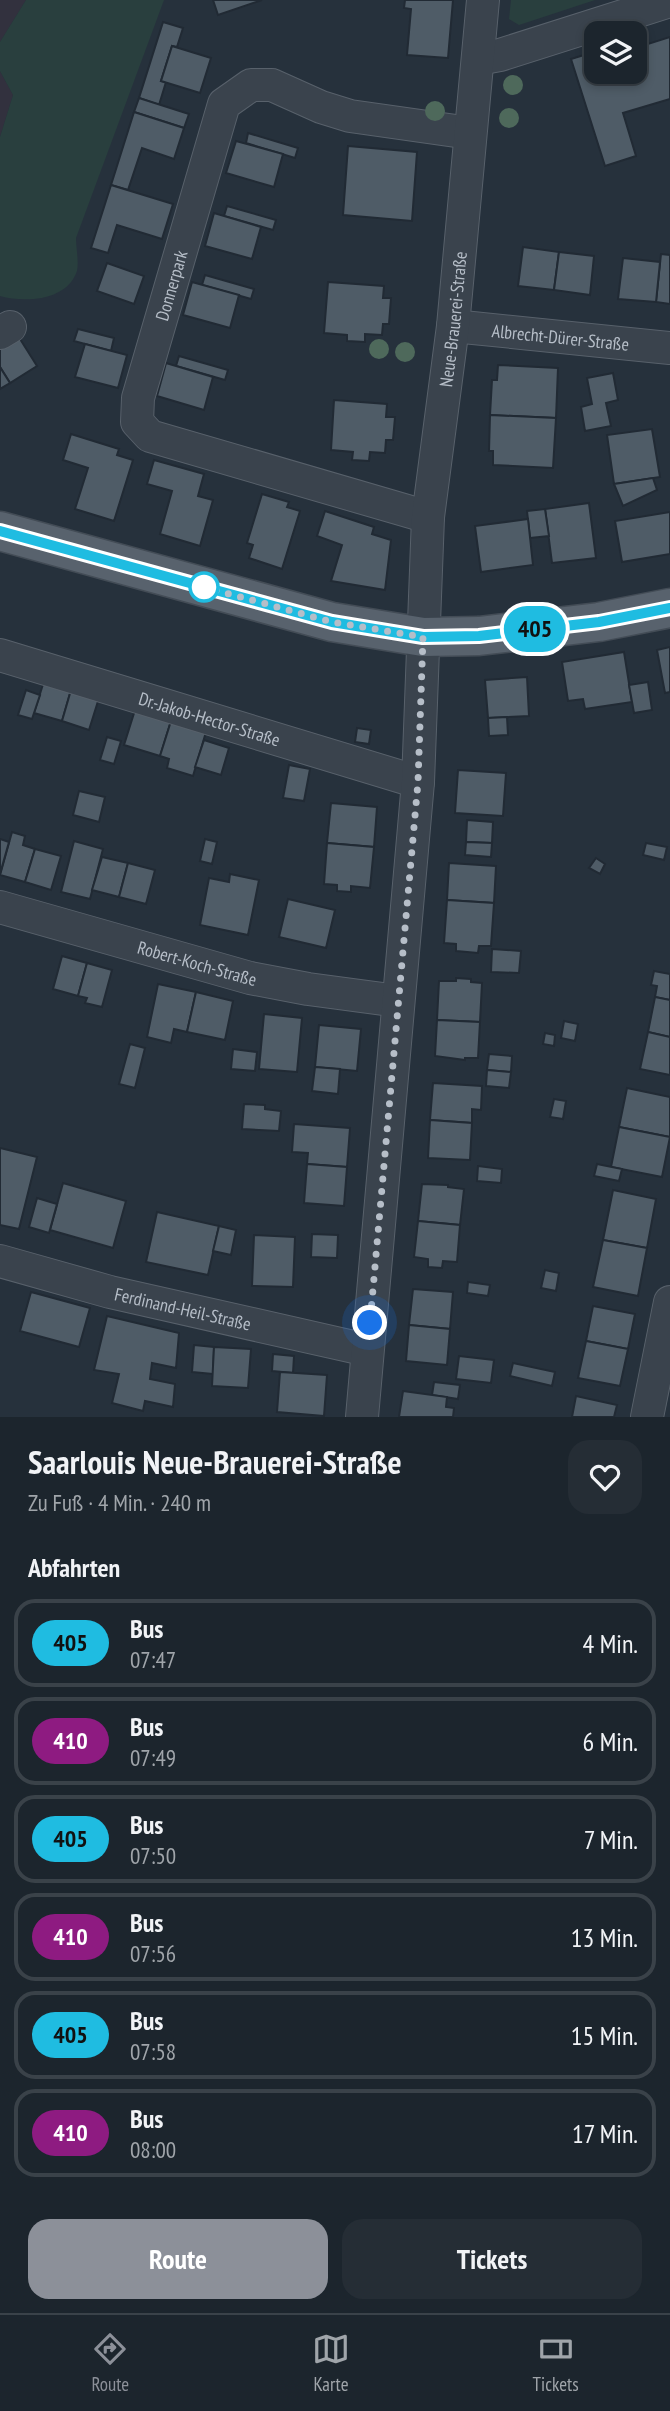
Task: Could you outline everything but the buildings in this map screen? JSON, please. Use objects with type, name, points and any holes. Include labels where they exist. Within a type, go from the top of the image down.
[{"type":"main road","points":[[7,527],[332,622],[423,637],[479,636],[585,624],[670,608]]},
{"type":"street","name":"Neue-Brauerei-Straße","points":[[362,1417],[418,782],[428,517],[453,326],[483,0]]},
{"type":"street","points":[[478,59],[500,55],[670,1]]},
{"type":"street","name":"Donnerpark","points":[[428,517],[150,436],[137,422],[138,398],[224,104],[251,85],[272,85],[321,107],[350,116],[470,133]]},
{"type":"street","name":"Albrecht-Dürer-Straße","points":[[453,326],[670,348]]},
{"type":"street","name":"Dr.-Jakob-Hector-Straße","points":[[0,655],[418,782]]},
{"type":"street","name":"Robert-Koch-Straße","points":[[0,907],[250,978],[398,1001]]},
{"type":"street","name":"Ferdinand-Heil-Straße","points":[[0,1261],[110,1292],[367,1350]]},
{"type":"street","points":[[647,1417],[670,1302]]},
{"type":"shaded area","points":[[0,0],[26,0],[0,42]]},
{"type":"shaded area","points":[[0,71],[13,95],[0,137]]},
{"type":"green space","points":[[26,0],[164,0],[76,238],[77,271],[64,289],[33,299],[0,296],[0,137],[13,95],[0,71],[0,42]]},
{"type":"green space","points":[[511,0],[595,0],[519,25],[509,19]]},
{"type":"bus line","name":"405","points":[[0,531],[332,622],[423,637],[479,636],[599,622],[670,608]]},
{"type":"route","points":[[204,587],[332,622],[423,637],[418,782],[370,1323]]}]
